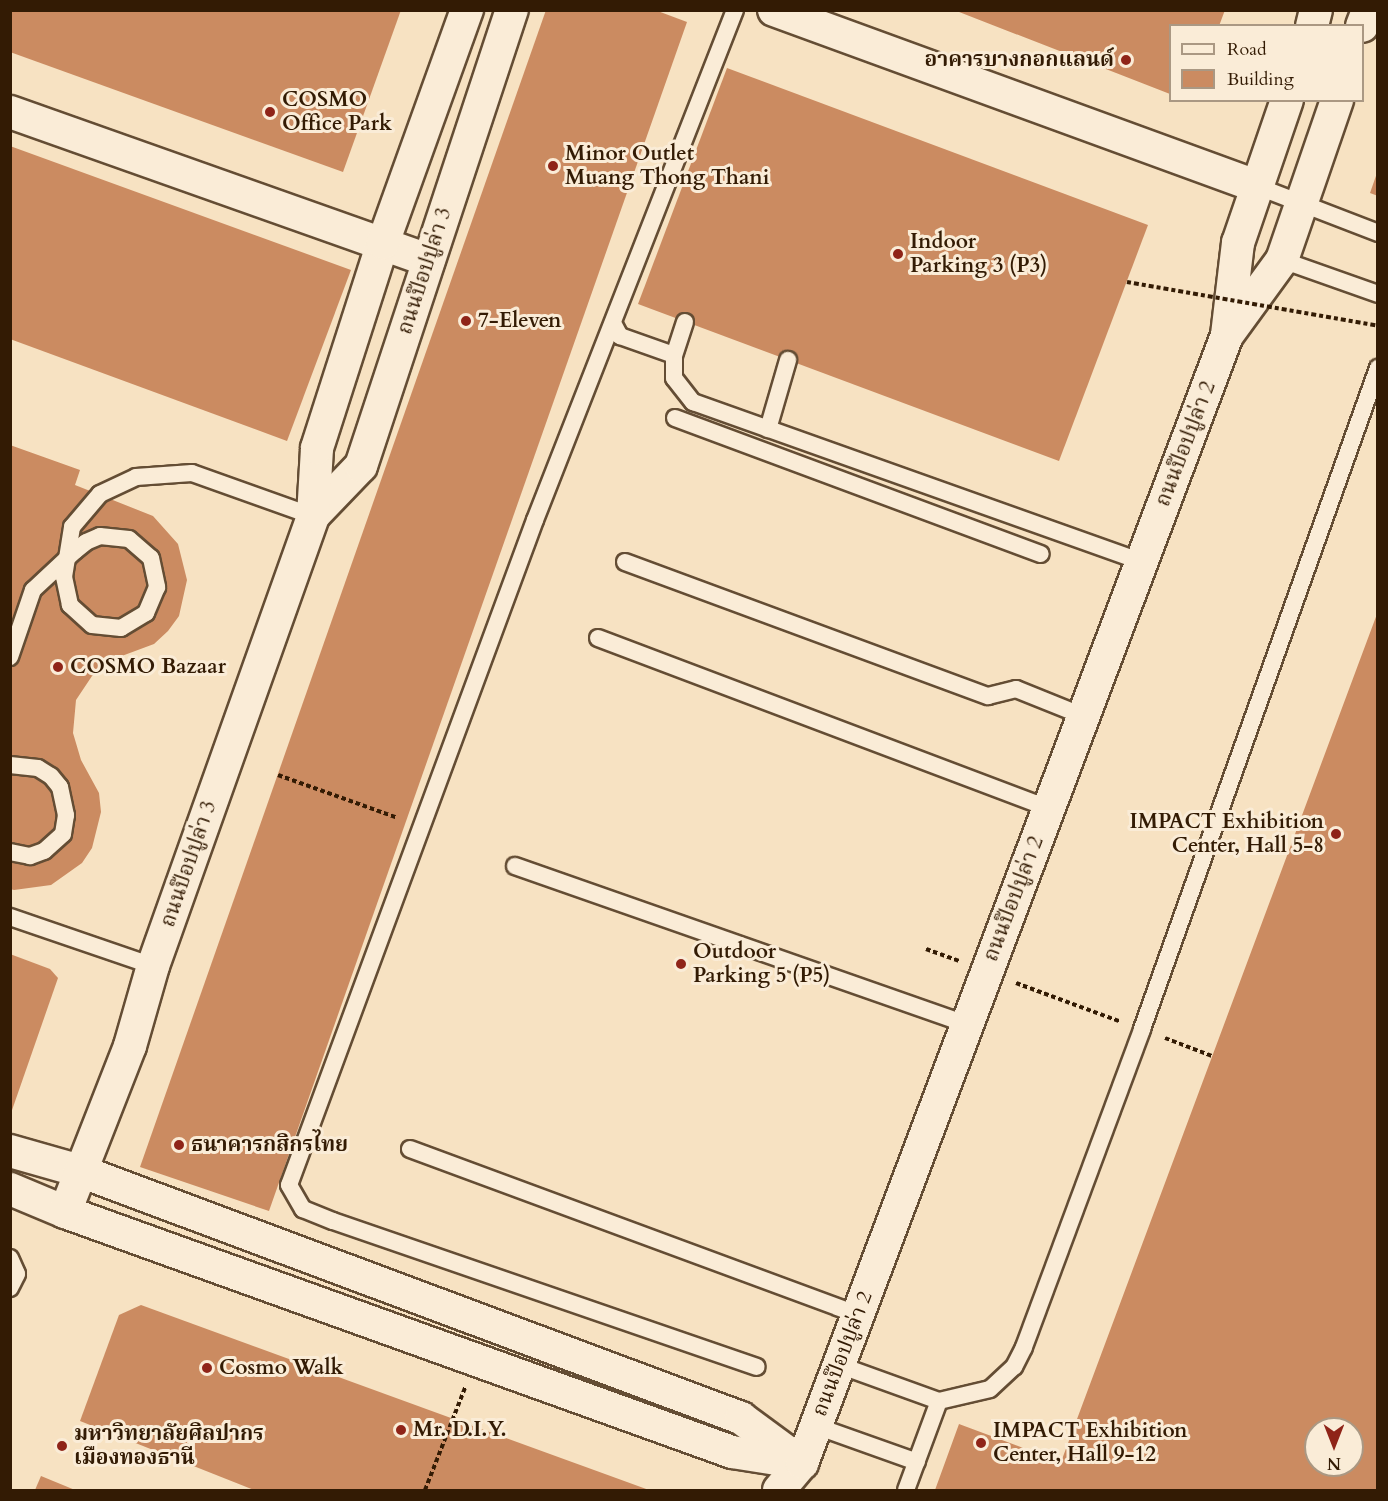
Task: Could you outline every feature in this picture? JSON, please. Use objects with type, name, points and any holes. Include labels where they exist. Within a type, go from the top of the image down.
[{"type":"street","name":"ถนนป๊อปปูล่า 3","points":[[65,1212],[130,1046],[153,966],[313,516],[317,448],[383,243],[467,10]]},
{"type":"street","name":"ถนนป๊อปปูล่า 3","points":[[313,516],[361,466],[512,10]]},
{"type":"street","points":[[774,10],[1259,187]]},
{"type":"street","name":"ถนนป๊อปปูล่า 2","points":[[779,1491],[802,1477],[816,1426],[1227,335],[1238,243],[1286,102]]},
{"type":"street","name":"ถนนป๊อปปูล่า 2","points":[[1227,335],[1282,260],[1336,102]]},
{"type":"street","points":[[10,112],[429,260]]},
{"type":"street","points":[[10,1151],[80,1171],[741,1418],[802,1477]]},
{"type":"street","points":[[10,1189],[65,1212],[802,1477]]},
{"type":"lane","points":[[735,10],[505,601],[289,1185],[303,1209],[333,1221],[757,1367]]},
{"type":"lane","points":[[1259,187],[1377,233]]},
{"type":"lane","points":[[1282,260],[1377,294]]},
{"type":"lane","points":[[685,322],[674,355],[674,378],[693,402],[1142,562]]},
{"type":"lane","points":[[614,323],[620,336],[674,355]]},
{"type":"lane","points":[[768,429],[788,360]]},
{"type":"lane","points":[[839,1365],[939,1401],[990,1389],[1014,1367],[1142,1029],[1377,368]]},
{"type":"lane","points":[[675,418],[1040,554]]},
{"type":"lane","points":[[10,657],[33,590],[58,567],[67,559],[86,542],[100,536],[129,539],[151,558],[157,586],[146,613],[121,628],[92,625],[70,606],[64,577],[65,567],[67,557],[69,547],[72,526],[100,494],[136,477],[192,473],[313,516]]},
{"type":"lane","points":[[625,562],[988,696],[1016,689],[1083,716]]},
{"type":"lane","points":[[598,638],[1049,808]]},
{"type":"lane","points":[[10,765],[31,766],[51,776],[60,787],[66,815],[63,834],[44,851],[30,856],[10,852]]},
{"type":"lane","points":[[515,866],[967,1024]]},
{"type":"lane","points":[[10,917],[153,966]]},
{"type":"lane","points":[[410,1149],[858,1315]]},
{"type":"lane","points":[[10,1257],[17,1274],[10,1288]]},
{"type":"lane","points":[[906,1491],[939,1401]]},
{"type":"lane","points":[[816,1426],[917,1462]]},
{"type":"path","points":[[1127,282],[1377,326]]},
{"type":"path","points":[[278,775],[406,821]]},
{"type":"path","points":[[926,949],[1212,1056]]},
{"type":"path","points":[[425,1491],[476,1360]]},
{"type":"building","name":"COSMO Office Park","points":[[10,10],[401,10],[343,172],[10,52]]},
{"type":"building","points":[[546,10],[655,10],[687,22],[269,1211],[140,1167]]},
{"type":"building","name":"อาคารบางกอกแลนด์","points":[[954,10],[1225,10],[1220,24],[1169,24],[1169,94]]},
{"type":"building","name":"Indoor Parking 3 (P3)","points":[[727,68],[1148,225],[1059,461],[638,304]]},
{"type":"building","points":[[10,146],[351,270],[287,441],[10,339]]},
{"type":"building","points":[[1378,173],[1378,196],[1370,193]]},
{"type":"building","name":"COSMO Bazaar","points":[[10,445],[80,470],[75,485],[153,516],[178,544],[187,580],[179,616],[168,631],[154,644],[119,657],[92,676],[76,700],[73,733],[81,760],[99,793],[101,812],[92,848],[82,863],[51,885],[14,890],[10,889]]},
{"type":"building","name":"IMPACT Exhibition Center, Hall 5-8","points":[[1377,614],[1378,1490],[935,1490],[959,1424],[1061,1462]]},
{"type":"building","points":[[10,954],[50,969],[58,978],[11,1113]]},
{"type":"building","name":"Cosmo Walk","points":[[141,1305],[649,1490],[254,1490],[80,1421],[119,1315]]},
{"type":"building","points":[[41,1476],[75,1490],[35,1490]]},
{"type":"place","name":"อาคารบางกอกแลนด์","points":[[1126,60]]},
{"type":"place","name":"COSMO Office Park","points":[[270,112]]},
{"type":"place","name":"Minor Outlet Muang Thong Thani","points":[[553,166]]},
{"type":"place","name":"Indoor Parking 3 (P3)","points":[[898,254]]},
{"type":"place","name":"7-Eleven","points":[[466,321]]},
{"type":"place","name":"COSMO Bazaar","points":[[58,667]]},
{"type":"place","name":"IMPACT Exhibition Center, Hall 5-8","points":[[1336,834]]},
{"type":"place","name":"Outdoor Parking 5 (P5)","points":[[681,964]]},
{"type":"place","name":"ธนาคารกสิกรไทย","points":[[179,1145]]},
{"type":"place","name":"Cosmo Walk","points":[[207,1368]]},
{"type":"place","name":"Mr. D.I.Y.","points":[[401,1430]]},
{"type":"place","name":"IMPACT Exhibition Center, Hall 9-12","points":[[981,1443]]},
{"type":"place","name":"มหาวิทยาลัยศิลปากร เมืองทองธานี","points":[[62,1446]]}]
